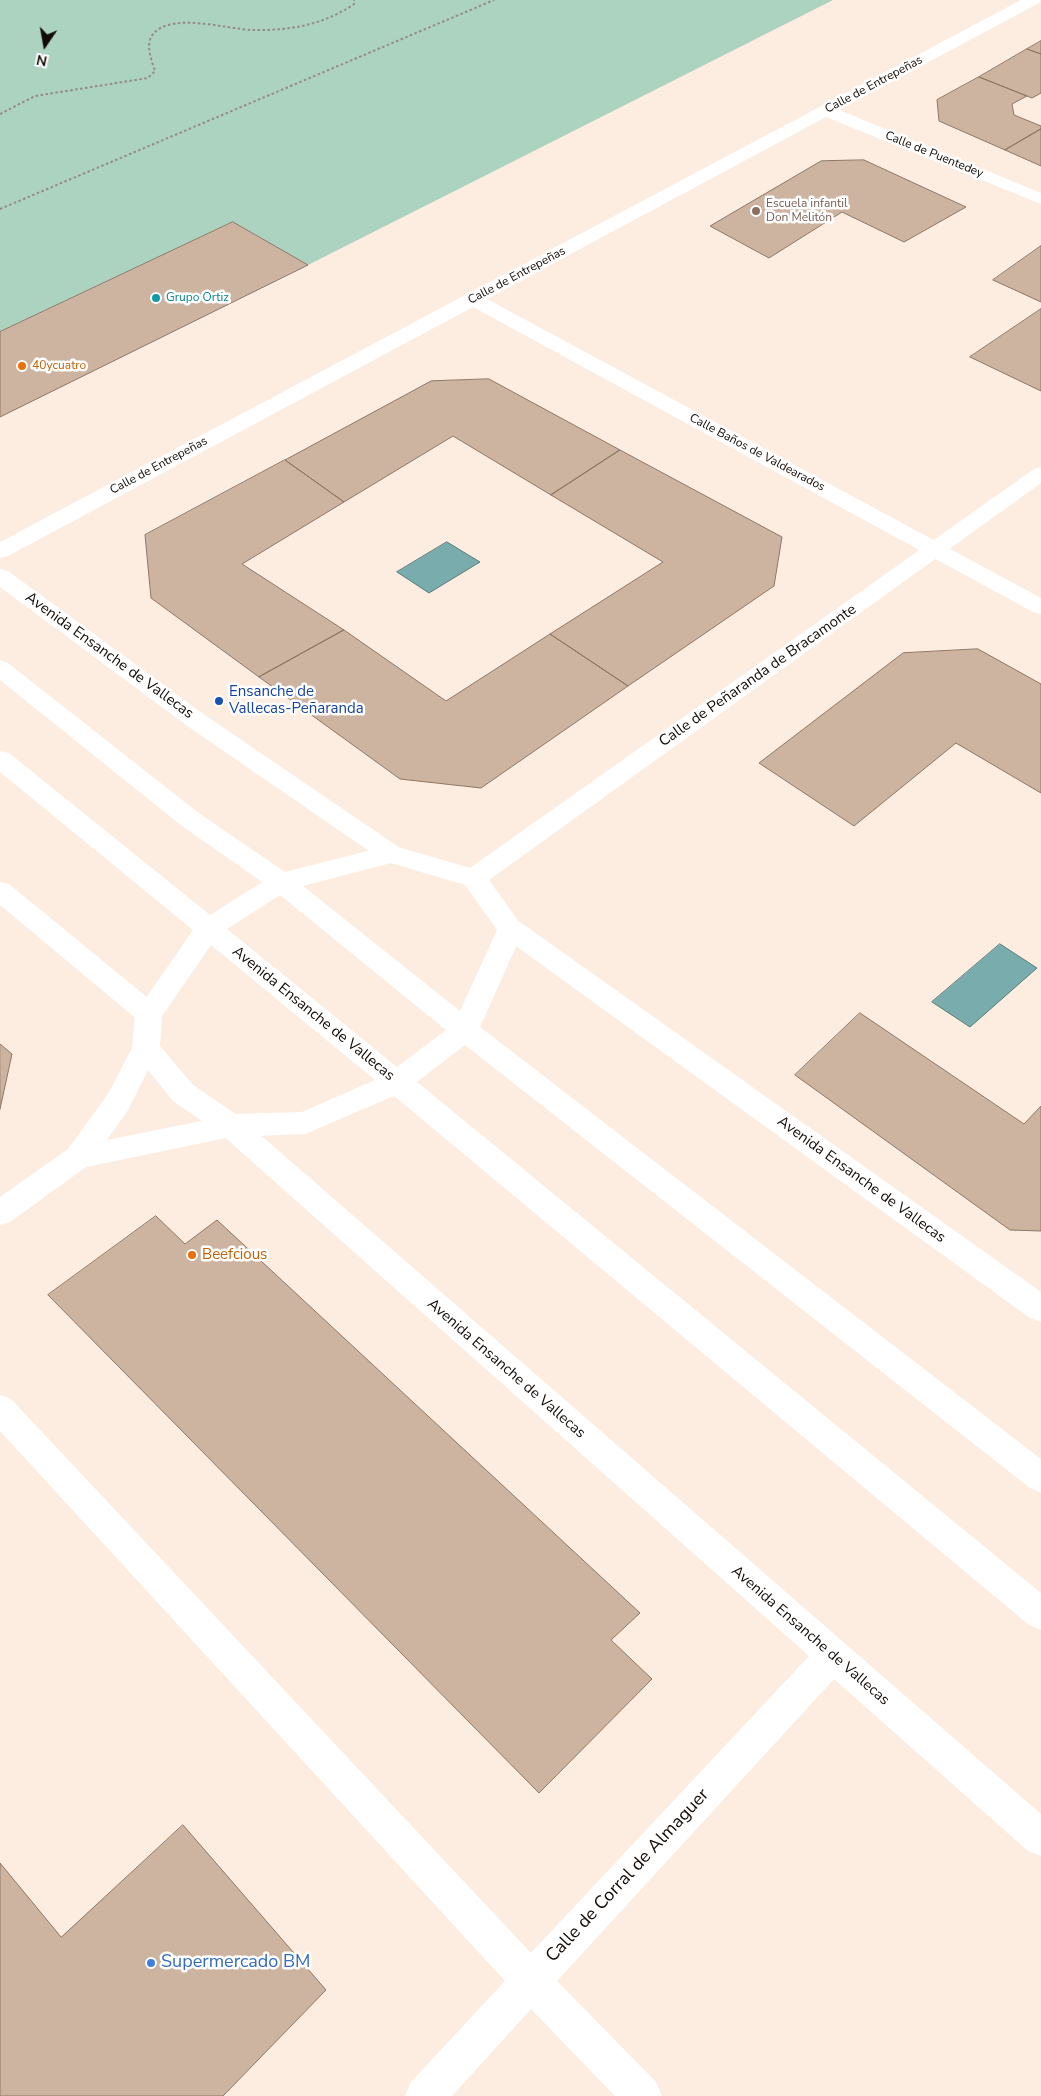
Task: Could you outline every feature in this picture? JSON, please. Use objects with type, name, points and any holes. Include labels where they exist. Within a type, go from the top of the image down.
[{"type":"street","name":"Calle de Entrepeñas","points":[[0,551],[1033,0]]},
{"type":"street","name":"Calle de Puentedey","points":[[826,111],[1041,199]]},
{"type":"street","name":"Calle Baños de Valdearados","points":[[473,299],[1041,607]]},
{"type":"street","name":"Calle de Peñaranda de Bracamonte","points":[[474,878],[936,550],[1041,473]]},
{"type":"street","name":"Avenida Ensanche de Vallecas","points":[[0,576],[194,719],[391,854]]},
{"type":"street","points":[[0,668],[191,820],[281,882],[465,1030],[1041,1478]]},
{"type":"street","name":"Avenida Ensanche de Vallecas","points":[[0,759],[397,1082],[1041,1614]]},
{"type":"street","points":[[0,1213],[78,1157],[118,1102],[146,1048],[149,1014],[208,929],[281,882],[391,854],[474,878],[511,929],[465,1030],[397,1082],[305,1123],[231,1126],[78,1157]]},
{"type":"street","points":[[0,891],[149,1014]]},
{"type":"street","name":"Avenida Ensanche de Vallecas","points":[[511,929],[1041,1308]]},
{"type":"street","name":"Avenida Ensanche de Vallecas","points":[[146,1048],[183,1093],[231,1126],[1041,1838]]},
{"type":"street","points":[[0,1409],[531,1981],[642,2096]]},
{"type":"street","name":"Calle de Corral de Almaguer","points":[[425,2096],[832,1656]]},
{"type":"path","points":[[0,114],[35,96],[148,78],[155,70],[148,50],[150,38],[158,29],[178,23],[251,30],[296,27],[332,18],[354,4],[354,0]]},
{"type":"path","points":[[0,210],[494,0]]},
{"type":"green space","points":[[0,0],[833,0],[308,265],[233,222],[0,332]]},
{"type":"water","points":[[447,542],[480,562],[429,593],[397,572]]},
{"type":"water","points":[[1000,944],[1037,968],[970,1027],[932,1002]]},
{"type":"building","points":[[1041,41],[1041,54],[1027,49]]},
{"type":"building","points":[[1027,49],[1041,54],[1041,93],[1032,98],[979,77]]},
{"type":"building","points":[[979,77],[1027,96],[1012,104],[1014,115],[1041,126],[1041,129],[1005,150],[939,121],[937,100]]},
{"type":"building","points":[[1041,129],[1041,166],[1005,150]]},
{"type":"building","points":[[864,160],[966,207],[904,242],[842,212],[769,258],[710,226],[821,161]]},
{"type":"building","name":"Grupo Ortiz","points":[[233,222],[308,265],[0,417],[0,332]]},
{"type":"building","points":[[1041,246],[1041,302],[993,280]]},
{"type":"building","points":[[1041,309],[1041,391],[970,357]]},
{"type":"building","points":[[489,379],[620,450],[551,495],[453,436],[344,502],[285,460],[431,381]]},
{"type":"building","points":[[620,450],[782,537],[774,586],[628,686],[550,634],[663,562],[551,495]]},
{"type":"building","points":[[285,460],[344,502],[242,564],[344,630],[259,677],[151,598],[145,535]]},
{"type":"building","points":[[344,630],[446,701],[550,634],[628,686],[481,788],[400,779],[259,677]]},
{"type":"building","points":[[978,649],[1041,684],[1041,793],[956,743],[854,826],[759,763],[903,653]]},
{"type":"building","points":[[860,1013],[1024,1124],[1041,1106],[1041,1231],[1010,1230],[795,1075]]},
{"type":"building","points":[[0,1044],[12,1054],[0,1109]]},
{"type":"building","points":[[156,1216],[185,1244],[217,1220],[640,1613],[611,1640],[652,1679],[539,1793],[48,1295]]},
{"type":"building","name":"Supermercado BM","points":[[183,1825],[326,1990],[223,2096],[0,2096],[0,1863],[61,1937]]},
{"type":"place","name":"Escuela infantil Don Melitón","points":[[756,211]]},
{"type":"place","name":"Grupo Ortiz","points":[[156,298]]},
{"type":"place","name":"40ycuatro","points":[[22,366]]},
{"type":"place","name":"Ensanche de Vallecas-Peñaranda","points":[[219,701]]},
{"type":"place","name":"Beefcious","points":[[192,1255]]},
{"type":"place","name":"Supermercado BM","points":[[151,1963]]}]
